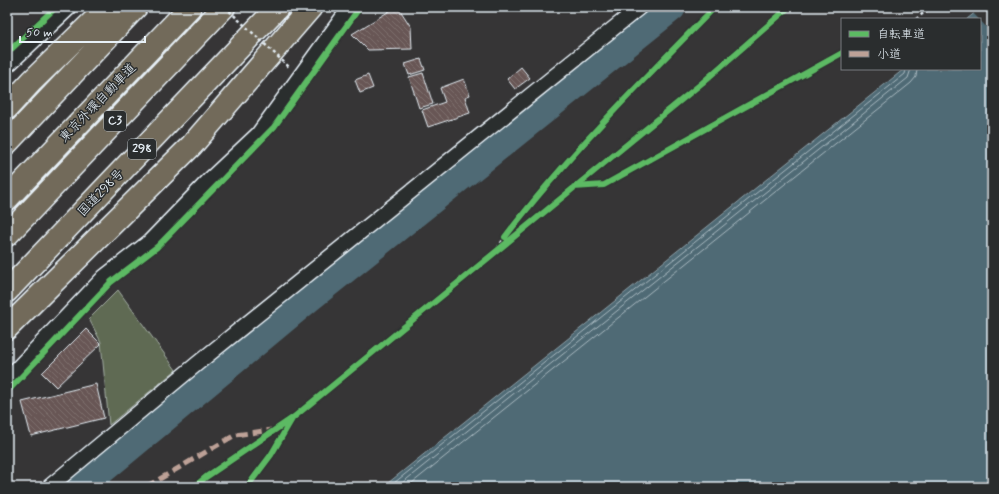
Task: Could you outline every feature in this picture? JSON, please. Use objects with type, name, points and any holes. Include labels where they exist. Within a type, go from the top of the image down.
[{"type":"highway","points":[[7,108],[32,81],[108,7]]},
{"type":"highway","points":[[7,143],[136,7]]},
{"type":"highway","name":"東京外環自動車道","points":[[7,199],[190,7]]},
{"type":"highway","name":"東京外環自動車道","points":[[7,235],[224,7]]},
{"type":"highway","name":"国道298号","points":[[7,291],[278,7]]},
{"type":"highway","points":[[7,328],[192,145],[311,7]]},
{"type":"street","points":[[7,66],[70,7]]},
{"type":"street","points":[[7,379],[104,277],[149,242],[210,179],[258,134],[350,7]]},
{"type":"street","points":[[49,487],[198,363],[640,7]]},
{"type":"path","points":[[224,7],[289,68]]},
{"type":"path","points":[[494,251],[535,198],[607,118],[715,7]]},
{"type":"path","points":[[194,487],[294,417],[494,251],[702,83],[789,7]]},
{"type":"path","points":[[917,18],[932,7]]},
{"type":"path","points":[[574,187],[604,185],[841,54]]},
{"type":"path","points":[[247,487],[271,455],[294,417]]},
{"type":"green space","points":[[118,290],[176,370],[109,425],[101,342],[89,319]]},
{"type":"water","points":[[982,7],[992,7],[992,487],[383,487],[903,70],[981,70],[981,18],[968,18]]},
{"type":"pier","points":[[979,7],[992,7],[992,33],[981,21],[981,18],[978,18],[972,12]]},
{"type":"building","points":[[398,7],[411,27],[412,49],[368,50],[352,34]]},
{"type":"building","points":[[421,59],[425,70],[409,75],[405,64]]},
{"type":"building","points":[[521,67],[530,78],[515,89],[507,79]]},
{"type":"building","points":[[423,73],[433,104],[419,108],[409,77]]},
{"type":"building","points":[[368,75],[373,88],[360,93],[355,80]]},
{"type":"building","points":[[464,79],[470,95],[465,97],[470,113],[428,127],[422,110],[445,102],[440,88]]},
{"type":"building","points":[[86,329],[101,344],[56,387],[42,373]]},
{"type":"building","points":[[96,384],[104,418],[31,436],[22,402]]},
{"type":"waterway","points":[[80,487],[308,298],[671,7]]},
{"type":"marked path","points":[[146,487],[235,435],[271,430]]},
{"type":"cycle path","points":[[7,53],[56,7]]},
{"type":"cycle path","points":[[7,392],[111,282],[157,247],[274,127],[360,7]]},
{"type":"cycle path","points":[[505,237],[580,148],[715,7]]},
{"type":"cycle path","points":[[194,487],[206,477],[294,417],[702,83],[789,7]]},
{"type":"cycle path","points":[[574,187],[604,185],[841,54]]},
{"type":"cycle path","points":[[247,487],[271,455],[292,419]]}]
